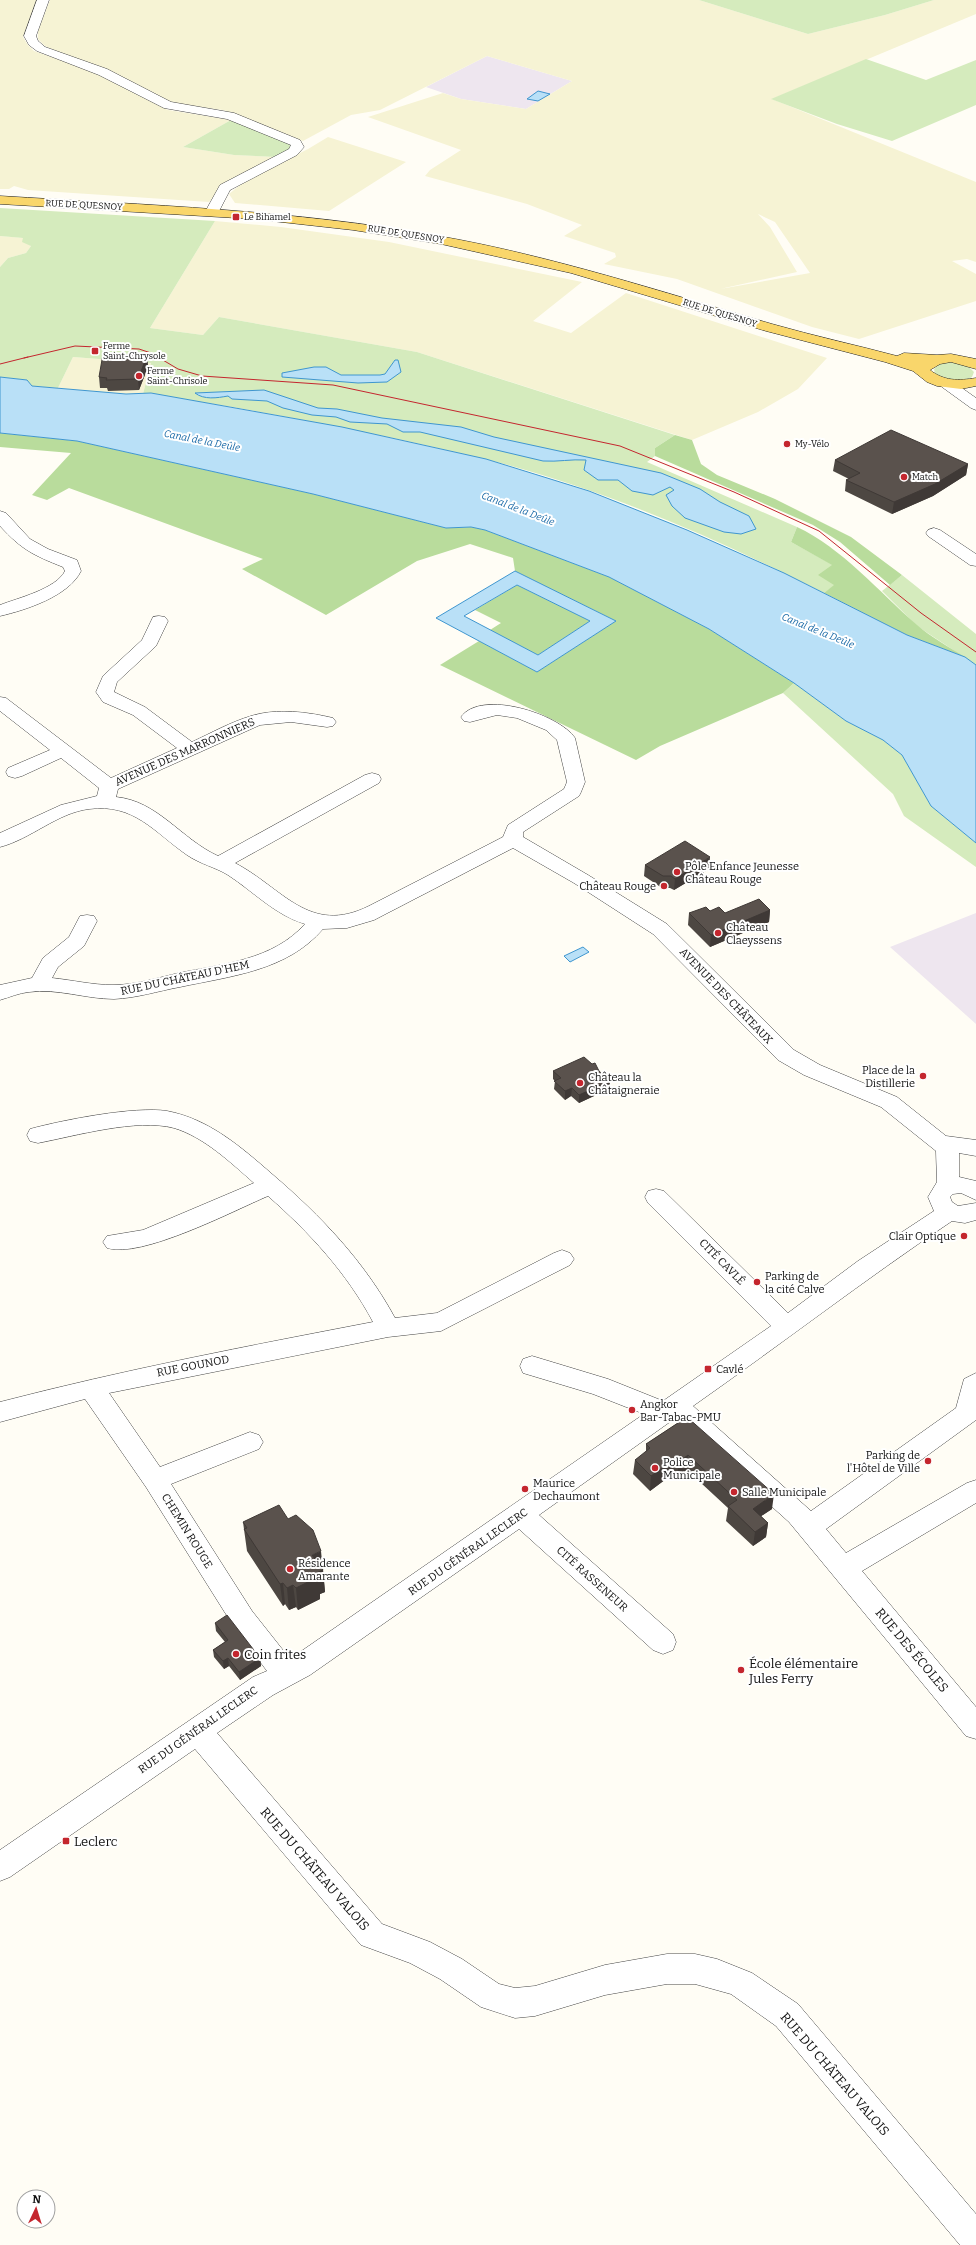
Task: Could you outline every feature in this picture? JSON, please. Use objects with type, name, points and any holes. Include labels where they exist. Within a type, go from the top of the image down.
[{"type":"main road","name":"RUE DE QUESNOY","points":[[0,200],[212,212],[342,224],[479,247],[580,272],[801,336],[898,361],[926,373],[933,380],[947,384]]},
{"type":"main road","name":"RUE DE QUESNOY","points":[[801,336],[909,358],[938,360],[976,359]]},
{"type":"main road","points":[[959,359],[976,365]]},
{"type":"main road","points":[[926,373],[928,365],[938,360]]},
{"type":"main road","points":[[947,384],[961,385],[976,382]]},
{"type":"street","points":[[43,0],[30,36],[33,43],[41,49],[104,72],[168,105],[230,116],[296,143],[298,147],[293,152],[225,188],[212,212]]},
{"type":"street","points":[[947,384],[976,405]]},
{"type":"street","points":[[0,516],[24,542],[42,553],[71,564],[73,571],[70,578],[60,587],[0,611]]},
{"type":"street","points":[[934,533],[976,562]]},
{"type":"street","points":[[159,621],[150,642],[109,680],[105,692],[110,698],[133,707],[190,749]]},
{"type":"street","points":[[0,702],[62,751],[107,794],[125,805],[138,809],[201,855],[233,870],[293,913],[318,922],[348,922],[365,917],[407,893],[455,872],[514,840],[513,834],[515,829],[572,792],[576,782],[568,744],[562,732],[539,720],[521,713],[497,710],[482,712],[470,717]]},
{"type":"street","name":"AVENUE DES MARRONNIERS","points":[[107,794],[190,749],[256,720],[291,717],[326,720]]},
{"type":"street","points":[[15,772],[62,751]]},
{"type":"street","points":[[219,863],[372,779]]},
{"type":"street","points":[[0,841],[70,808],[107,794]]},
{"type":"street","name":"AVENUE DES CHÂTEAUX","points":[[514,840],[581,879],[660,929],[786,1055],[812,1070],[889,1102],[943,1143]]},
{"type":"street","points":[[39,983],[46,968],[77,940],[87,921]]},
{"type":"street","name":"RUE DU CHÂTEAU D'HEM","points":[[0,993],[16,987],[39,983],[113,992],[228,970],[266,960],[285,951],[302,940],[318,922]]},
{"type":"street","points":[[38,1135],[130,1120],[156,1118],[174,1121],[214,1137],[306,1217],[355,1272],[370,1293],[388,1328]]},
{"type":"street","points":[[943,1143],[976,1148]]},
{"type":"street","points":[[943,1143],[967,1185],[942,1191],[939,1197],[942,1206],[949,1212],[962,1215],[976,1211]]},
{"type":"street","points":[[115,1242],[146,1238],[271,1185]]},
{"type":"street","name":"CITÉ CAVLÉ","points":[[656,1197],[787,1327]]},
{"type":"street","name":"RUE DU GÉNÉRAL LECLERC","points":[[0,1867],[263,1686],[286,1675],[315,1658],[787,1327],[866,1268],[949,1212]]},
{"type":"street","name":"RUE GOUNOD","points":[[0,1412],[90,1388],[165,1371],[388,1328],[432,1324],[450,1318],[562,1259]]},
{"type":"street","points":[[532,1366],[670,1409],[780,1496],[805,1522],[816,1522],[967,1413],[973,1386],[976,1383]]},
{"type":"street","name":"CHEMIN ROUGE","points":[[90,1388],[103,1403],[155,1480],[243,1619],[286,1675]]},
{"type":"street","points":[[155,1480],[250,1442]]},
{"type":"street","points":[[848,1572],[852,1563],[976,1490]]},
{"type":"street","name":"CITÉ RASSENEUR","points":[[521,1515],[663,1642]]},
{"type":"street","name":"RUE DES ÉCOLES","points":[[805,1522],[976,1727]]},
{"type":"street","name":"RUE DU CHÂTEAU VALOIS","points":[[197,1732],[372,1935],[419,1952],[451,1969],[492,1997],[515,2003],[535,2001],[605,1980],[667,1969],[695,1969],[717,1974],[741,1983],[760,1995],[787,2015],[976,2239]]},
{"type":"shaded area","points":[[0,0],[37,0],[23,37],[34,51],[89,70],[168,110],[231,120],[183,147],[234,155],[277,157],[220,191],[209,202],[28,190],[14,186],[9,189],[0,189]]},
{"type":"shaded area","points":[[50,0],[699,0],[808,34],[885,15],[934,0],[976,0],[976,14],[772,99],[976,182],[976,262],[967,259],[952,261],[976,274],[976,301],[859,339],[812,327],[677,279],[604,264],[616,257],[615,253],[564,236],[582,225],[527,204],[425,176],[430,170],[461,150],[368,117],[443,93],[461,99],[526,109],[572,81],[487,56],[380,110],[351,115],[303,141],[223,110],[177,104],[165,100],[45,46],[38,39],[38,31]],"holes":[[[758,214],[775,222],[810,273],[720,289],[797,272],[770,227]]]},
{"type":"shaded area","points":[[487,56],[572,81],[526,109],[461,99],[426,87]]},
{"type":"shaded area","points":[[328,137],[406,162],[329,211],[235,203],[229,194],[240,185],[238,184],[308,149]]},
{"type":"shaded area","points":[[215,221],[281,227],[389,242],[582,282],[533,321],[571,333],[626,293],[827,358],[798,389],[758,412],[692,440],[417,352],[219,317],[203,335],[150,328]]},
{"type":"shaded area","points":[[0,236],[24,238],[31,246],[26,253],[8,258],[0,267]]},
{"type":"shaded area","points":[[73,357],[151,363],[143,394],[58,388]]},
{"type":"shaded area","points":[[976,913],[976,1024],[890,947]]},
{"type":"green space","points":[[699,0],[934,0],[885,15],[808,34]]},
{"type":"green space","points":[[866,59],[926,80],[976,60],[976,105],[892,141],[837,124],[771,99]]},
{"type":"green space","points":[[231,120],[290,142],[292,148],[277,157],[234,155],[183,147]]},
{"type":"green space","points":[[0,208],[215,221],[150,328],[203,335],[219,317],[417,352],[675,435],[655,448],[655,456],[647,462],[797,527],[791,542],[833,565],[835,585],[824,593],[742,553],[658,516],[571,484],[485,459],[397,439],[249,410],[151,393],[143,394],[151,363],[73,357],[58,388],[32,386],[27,380],[0,377],[0,267],[8,258],[26,253],[31,246],[22,242],[23,238],[0,236]]},
{"type":"green space","points":[[953,362],[968,366],[974,372],[972,377],[963,381],[958,381],[935,374],[934,369],[939,364]]},
{"type":"green space","points":[[0,433],[77,441],[313,494],[446,528],[471,527],[485,530],[609,577],[709,629],[794,683],[783,693],[660,746],[636,760],[440,665],[479,641],[537,672],[616,621],[515,571],[513,558],[470,544],[417,561],[326,615],[242,569],[263,559],[69,488],[47,500],[32,495],[71,453],[0,447]]},
{"type":"green space","points":[[675,435],[692,440],[701,464],[717,475],[775,499],[851,537],[902,575],[890,585],[840,542],[813,525],[655,456],[655,448]]},
{"type":"green space","points":[[797,527],[829,546],[845,558],[917,625],[934,638],[965,657],[907,635],[824,593],[834,585],[818,575],[832,565],[791,542]]},
{"type":"green space","points":[[902,575],[976,634],[976,665],[917,626],[882,591]]},
{"type":"green space","points":[[517,585],[590,621],[538,655],[490,630],[501,623],[475,610]]},
{"type":"green space","points":[[794,683],[846,721],[883,740],[902,755],[931,806],[976,843],[976,867],[904,816],[893,794],[783,693]]},
{"type":"water","points":[[538,91],[550,94],[538,101],[527,99]]},
{"type":"water","points":[[395,360],[398,360],[401,372],[387,382],[358,383],[282,377],[282,373],[314,367],[326,367],[341,375],[380,375],[385,374]]},
{"type":"water","name":"Canal de la Deûle","points":[[0,377],[27,380],[32,386],[126,394],[151,393],[342,427],[486,459],[589,491],[687,530],[784,573],[907,635],[965,657],[976,665],[976,843],[931,806],[902,755],[883,740],[846,721],[794,683],[709,629],[609,577],[485,530],[471,527],[446,528],[313,494],[77,441],[0,433]]},
{"type":"water","points":[[264,390],[318,408],[337,409],[382,418],[461,427],[494,437],[661,473],[700,489],[720,502],[749,516],[756,529],[741,534],[724,532],[685,518],[672,506],[666,495],[674,490],[670,487],[653,495],[632,491],[618,480],[598,480],[584,470],[586,460],[543,461],[420,432],[403,432],[387,424],[350,422],[336,417],[312,415],[283,408],[267,401],[232,399],[228,396],[206,398],[195,393]]},
{"type":"water","points":[[515,571],[616,621],[537,672],[436,618]],"holes":[[[517,585],[590,621],[538,655],[464,616]]]},
{"type":"water","points":[[583,947],[589,952],[570,962],[564,956]]},
{"type":"building","points":[[103,354],[147,356],[138,379],[106,380],[107,378],[99,377]]},
{"type":"building","name":"Match","points":[[891,430],[968,464],[935,484],[894,502],[846,480],[860,473],[835,460]]},
{"type":"building","points":[[685,841],[710,857],[675,879],[671,876],[663,876],[645,865]]},
{"type":"building","points":[[759,899],[770,910],[711,935],[689,913],[706,907],[710,911],[719,907],[725,913]]},
{"type":"building","name":"Château la Châtaigneraie","points":[[584,1057],[592,1064],[595,1063],[599,1071],[610,1081],[579,1095],[572,1088],[565,1091],[554,1081],[561,1078],[553,1071]]},
{"type":"building","points":[[687,1417],[774,1494],[753,1509],[768,1523],[755,1532],[728,1506],[737,1500],[688,1455],[679,1462],[675,1459],[651,1476],[635,1460],[650,1448],[646,1444]]},
{"type":"building","points":[[279,1505],[288,1519],[296,1515],[313,1530],[321,1551],[312,1555],[323,1570],[316,1573],[318,1577],[296,1588],[293,1585],[287,1588],[283,1583],[280,1584],[244,1529],[247,1528],[243,1522]]},
{"type":"building","name":"Coin frites","points":[[227,1615],[260,1658],[239,1672],[228,1658],[223,1661],[213,1650],[228,1640],[215,1623]]},
{"type":"tram line","points":[[24,358],[75,346],[139,349],[151,353],[178,369],[202,376],[333,385],[620,446],[734,492],[819,531],[921,613],[976,652]]},
{"type":"tram line","points":[[24,358],[28,357]]},
{"type":"tram line","points":[[0,364],[24,358]]},
{"type":"place","name":"Le Bihamel","points":[[236,217]]},
{"type":"place","name":"Ferme Saint-Chrysole","points":[[95,351]]},
{"type":"place","name":"Ferme Saint-Chrisole","points":[[139,376]]},
{"type":"place","name":"My-Vélo","points":[[787,444]]},
{"type":"place","name":"Match","points":[[904,477]]},
{"type":"place","name":"Pôle Enfance Jeunesse Château Rouge","points":[[677,872]]},
{"type":"place","name":"Château Rouge","points":[[664,886]]},
{"type":"place","name":"Château Claeyssens","points":[[718,933]]},
{"type":"place","name":"Place de la Distillerie","points":[[923,1076]]},
{"type":"place","name":"Château la Châtaigneraie","points":[[580,1083]]},
{"type":"place","name":"Clair Optique","points":[[964,1236]]},
{"type":"place","name":"Parking de la cité Calve","points":[[757,1282]]},
{"type":"place","name":"Cavlé","points":[[708,1369]]},
{"type":"place","name":"Angkor Bar-Tabac-PMU","points":[[632,1410]]},
{"type":"place","name":"Parking de l'Hôtel de Ville","points":[[928,1461]]},
{"type":"place","name":"Police Municipale","points":[[655,1468]]},
{"type":"place","name":"Maurice Dechaumont","points":[[525,1489]]},
{"type":"place","name":"Salle Municipale","points":[[734,1492]]},
{"type":"place","name":"Résidence Amarante","points":[[290,1569]]},
{"type":"place","name":"Coin frites","points":[[236,1654]]},
{"type":"place","name":"École élémentaire Jules Ferry","points":[[741,1670]]},
{"type":"place","name":"Leclerc","points":[[66,1841]]}]
